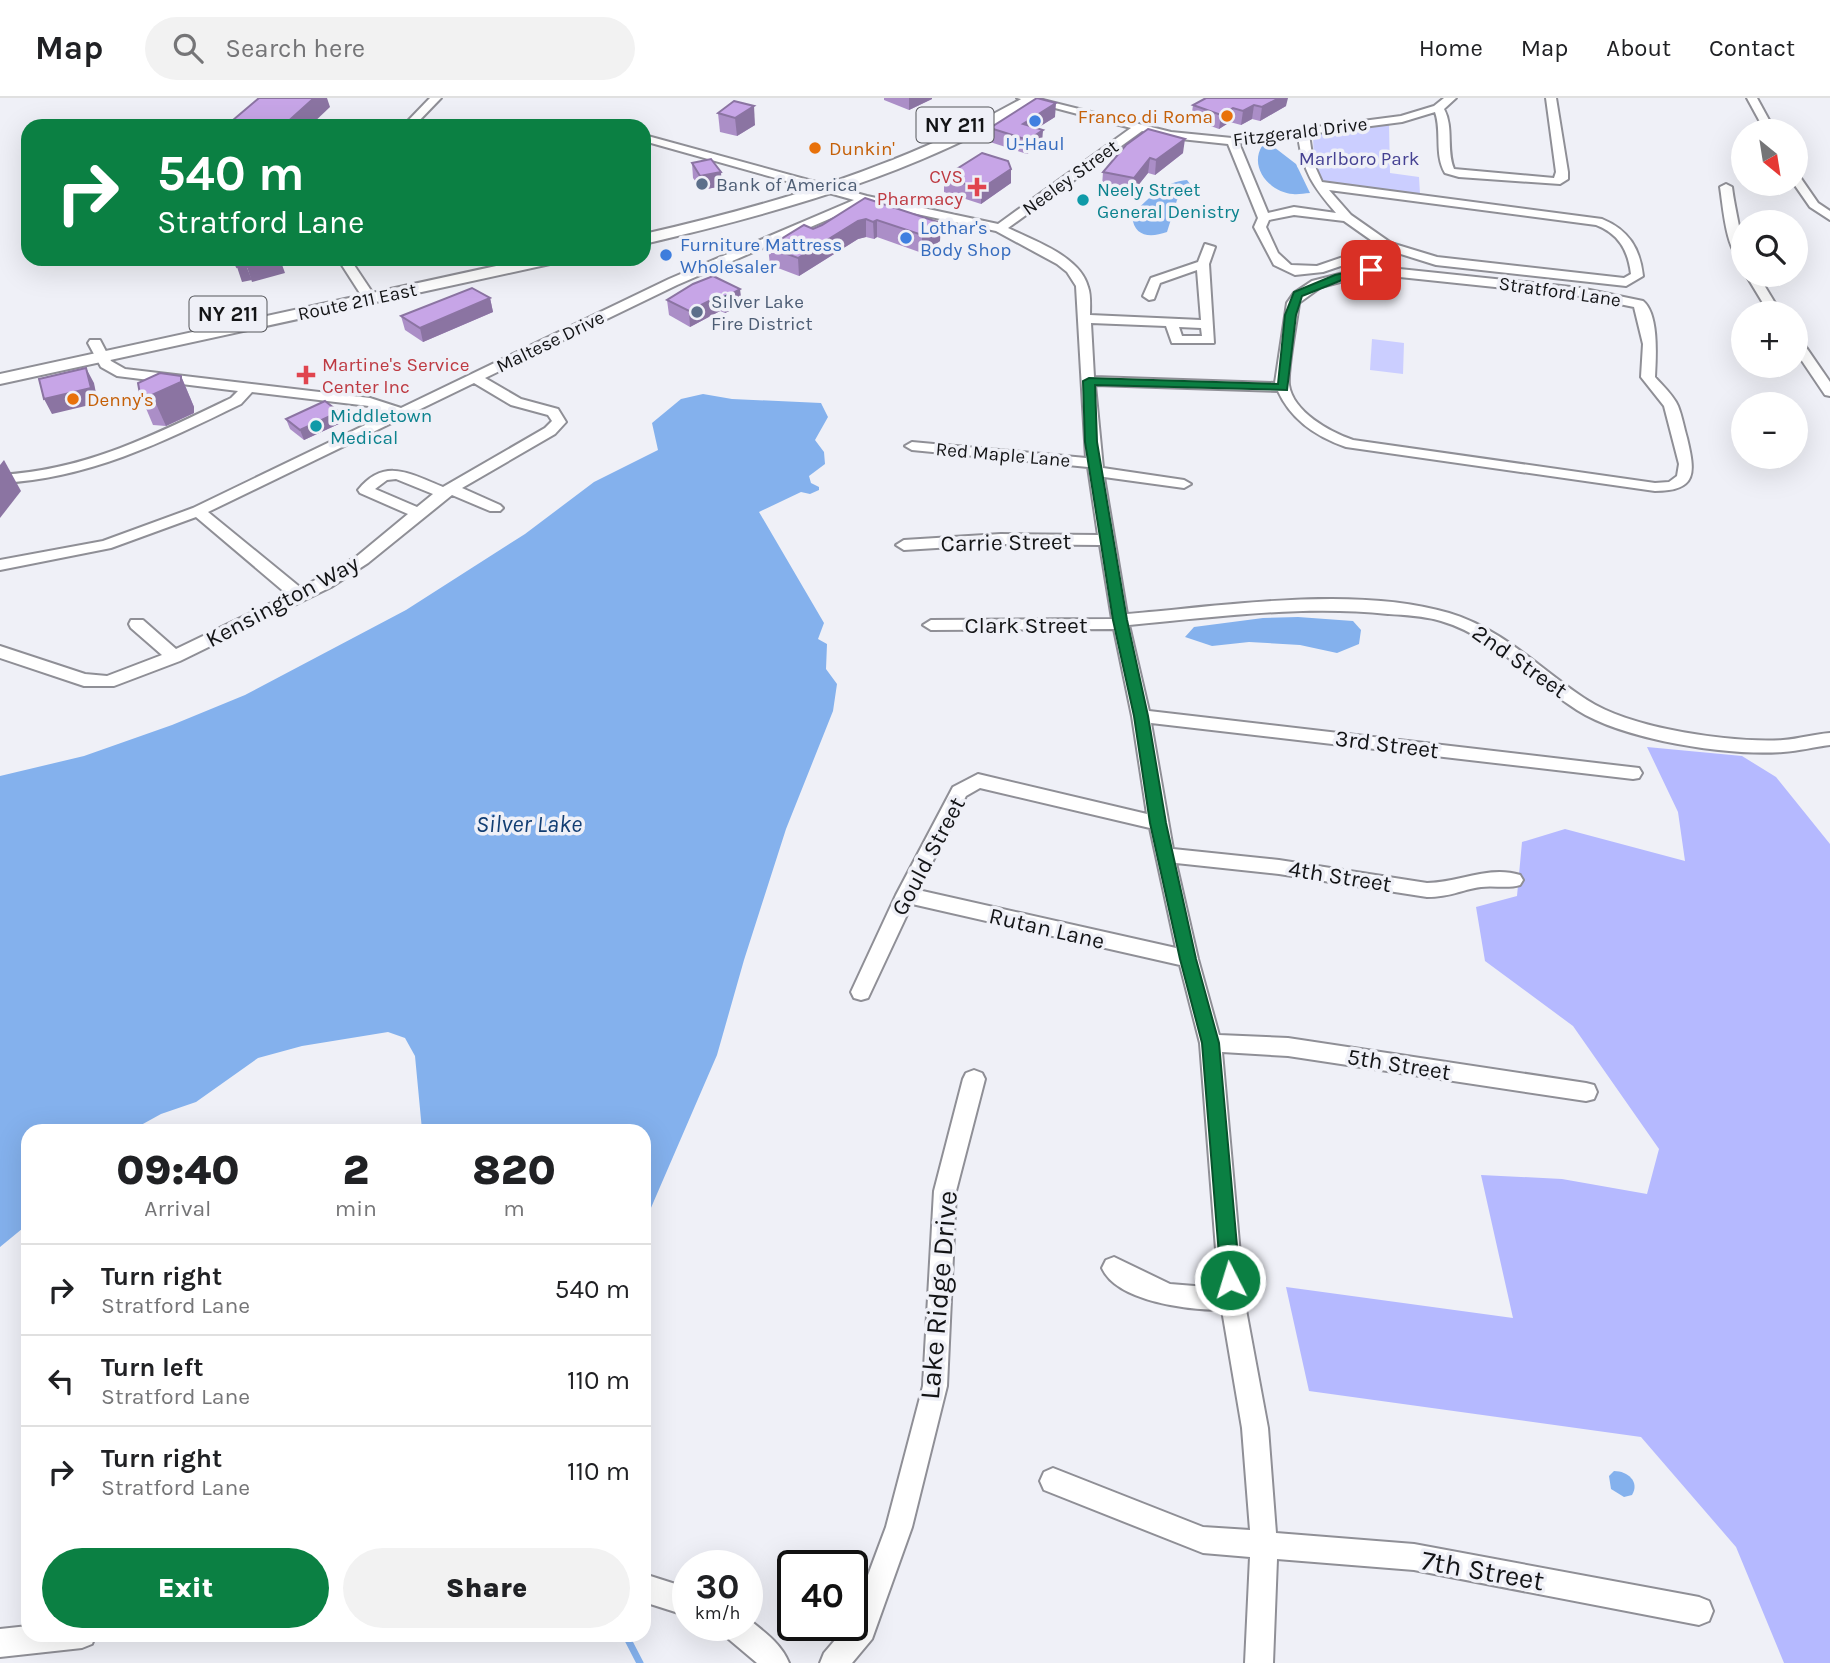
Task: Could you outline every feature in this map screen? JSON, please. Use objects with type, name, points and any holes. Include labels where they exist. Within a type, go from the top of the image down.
[{"type":"main road","name":"NY 211","points":[[651,224],[716,210],[808,184],[919,143],[1009,98]]},
{"type":"main road","name":"NY 211","points":[[651,237],[830,190],[928,152],[1029,99]]},
{"type":"main road","name":"Route 211 East","points":[[365,292],[464,266]]},
{"type":"main road","name":"Route 211 East","points":[[0,363],[98,349],[365,292],[511,266]]},
{"type":"main road","name":"Route 211 East","points":[[0,379],[98,349]]},
{"type":"street","points":[[415,119],[436,98]]},
{"type":"street","name":"Fitzgerald Drive","points":[[1029,99],[1188,138],[1232,141],[1402,118],[1438,108],[1451,98]]},
{"type":"street","points":[[1438,108],[1443,116],[1446,167],[1449,171],[1556,182],[1562,179],[1562,172],[1551,98]]},
{"type":"street","points":[[1752,98],[1763,119]]},
{"type":"street","name":"Neeley Street","points":[[1000,228],[1140,127]]},
{"type":"street","points":[[1303,131],[1307,162],[1318,185],[1348,218],[1387,247],[1436,261],[1626,282],[1637,276],[1636,261],[1624,236],[1598,222],[1318,185]]},
{"type":"street","points":[[651,140],[864,199],[1000,228],[1048,252],[1072,270],[1082,286],[1094,467],[1109,540],[1120,622],[1141,716],[1158,823],[1210,1043],[1232,1299],[1255,1428],[1264,1546],[1259,1663]]},
{"type":"street","points":[[1232,141],[1264,218],[1260,227],[1275,258],[1283,266],[1297,273],[1322,268],[1387,247]]},
{"type":"street","points":[[1726,187],[1731,223]]},
{"type":"street","points":[[1808,196],[1814,205],[1830,216]]},
{"type":"street","name":"Maltese Drive","points":[[0,565],[106,545],[198,511],[697,271],[864,199]]},
{"type":"street","points":[[1264,218],[1294,211],[1348,218]]},
{"type":"street","points":[[1086,319],[1208,324],[1203,264],[1209,247]]},
{"type":"street","points":[[1149,296],[1155,281],[1203,264]]},
{"type":"street","points":[[348,266],[365,292]]},
{"type":"street","name":"Stratford Lane","points":[[1388,270],[1612,296],[1643,307],[1650,344],[1648,377],[1671,405],[1687,474],[1677,485],[1655,487],[1351,444],[1318,430],[1303,416],[1283,387],[1290,315],[1298,295],[1347,275],[1388,270]]},
{"type":"street","points":[[98,349],[111,368],[122,373],[370,402],[400,413]]},
{"type":"street","points":[[1808,360],[1830,392]]},
{"type":"street","name":"Kensington Way","points":[[0,652],[84,680],[108,682],[174,657],[300,596],[362,560],[448,491],[550,431],[559,422],[558,416],[553,412],[516,402],[474,377]]},
{"type":"street","points":[[1089,381],[1283,387]]},
{"type":"street","points":[[0,480],[27,480],[119,456],[236,401],[247,389]]},
{"type":"street","name":"Red Maple Lane","points":[[912,446],[1094,467],[1184,484]]},
{"type":"street","points":[[418,513],[365,490],[389,473],[397,474],[495,508]]},
{"type":"street","points":[[198,511],[300,596]]},
{"type":"street","name":"Carrie Street","points":[[904,545],[1001,539],[1109,540]]},
{"type":"street","name":"2nd Street","points":[[1120,622],[1323,605],[1389,608],[1443,615],[1470,624],[1586,708],[1624,725],[1647,731],[1756,746],[1781,746],[1830,739]]},
{"type":"street","name":"Clark Street","points":[[931,625],[1120,622]]},
{"type":"street","points":[[137,624],[174,657]]},
{"type":"street","name":"3rd Street","points":[[1141,716],[1633,773]]},
{"type":"street","name":"Gould Street","points":[[861,992],[906,895],[959,792],[978,781],[1158,823]]},
{"type":"street","name":"4th Street","points":[[1166,855],[1279,867],[1427,890],[1448,890],[1481,880],[1513,880]]},
{"type":"street","name":"Rutan Lane","points":[[906,895],[1188,959]]},
{"type":"street","name":"5th Street","points":[[1210,1043],[1289,1047],[1586,1092]]},
{"type":"street","name":"Lake Ridge Drive","points":[[834,1663],[862,1629],[900,1527],[935,1386],[945,1191],[974,1079]]},
{"type":"street","points":[[1114,1268],[1158,1294],[1182,1299],[1232,1299]]},
{"type":"street","name":"7th Street","points":[[1053,1481],[1203,1540],[1414,1557],[1699,1611]]},
{"type":"street","points":[[651,1590],[672,1597]]},
{"type":"street","points":[[0,1643],[21,1641]]},
{"type":"street","points":[[751,1641],[775,1663]]},
{"type":"green space","name":"Marlboro Park","points":[[1389,124],[1390,173],[1419,177],[1420,194],[1334,185],[1322,180],[1314,164],[1313,135]]},
{"type":"green space","points":[[1372,339],[1404,343],[1403,374],[1370,370]]},
{"type":"shaded area","points":[[1647,747],[1742,756],[1776,777],[1830,844],[1830,1663],[1784,1663],[1736,1547],[1641,1437],[1309,1391],[1286,1287],[1513,1318],[1481,1175],[1562,1179],[1647,1194],[1659,1149],[1573,1026],[1485,961],[1476,907],[1517,896],[1522,842],[1565,829],[1685,861],[1678,812]]},
{"type":"water","points":[[1270,144],[1296,164],[1310,193],[1284,192],[1276,189],[1264,177],[1258,162],[1259,154],[1262,146]]},
{"type":"water","points":[[1187,180],[1190,184],[1177,200],[1167,232],[1149,235],[1139,232],[1132,216],[1137,210],[1164,188]]},
{"type":"water","name":"Silver Lake","points":[[703,394],[732,399],[821,403],[828,417],[815,440],[824,452],[825,464],[809,476],[811,483],[819,487],[819,490],[810,494],[801,492],[759,512],[824,623],[818,639],[827,644],[826,669],[837,684],[833,711],[786,829],[717,1055],[651,1208],[651,1124],[421,1124],[415,1056],[405,1038],[388,1032],[302,1046],[258,1058],[196,1102],[161,1114],[143,1124],[21,1124],[21,1230],[0,1247],[0,776],[84,756],[172,725],[245,695],[406,610],[525,534],[594,482],[658,450],[652,423],[681,399]]},
{"type":"water","points":[[1298,617],[1353,621],[1361,630],[1359,644],[1337,653],[1300,645],[1249,642],[1212,646],[1185,637],[1194,627],[1263,618]]},
{"type":"water","points":[[1614,1471],[1628,1475],[1634,1482],[1632,1495],[1624,1497],[1611,1489],[1609,1476]]},
{"type":"building","points":[[259,98],[314,98],[291,119],[234,119]]},
{"type":"building","points":[[1037,98],[1056,103],[1023,124],[1043,130],[1028,140],[990,128]]},
{"type":"building","points":[[1206,98],[1279,98],[1262,107],[1254,105],[1243,111],[1233,108],[1221,115],[1193,105]]},
{"type":"building","points":[[734,101],[754,106],[735,118],[718,113]]},
{"type":"building","points":[[1148,129],[1185,139],[1156,160],[1150,158],[1134,178],[1103,172],[1126,145]]},
{"type":"building","points":[[982,153],[1008,161],[1011,169],[981,189],[944,177]]},
{"type":"building","points":[[711,159],[721,172],[700,176],[692,163]]},
{"type":"building","points":[[865,198],[941,223],[922,235],[866,219],[858,221],[798,258],[768,247],[804,225],[813,229],[822,225]]},
{"type":"building","points":[[713,276],[740,289],[689,311],[667,300],[693,284]]},
{"type":"building","points":[[472,288],[490,298],[420,328],[401,316]]},
{"type":"building","points":[[86,368],[91,388],[44,399],[39,379]]},
{"type":"building","points":[[160,373],[181,376],[181,382],[152,395],[140,394],[138,383]]},
{"type":"building","points":[[325,401],[339,412],[300,430],[286,419]]},
{"type":"waterway","points":[[629,1642],[640,1663]]},
{"type":"place","name":"Franco di Roma","points":[[1227,116]]},
{"type":"place","name":"U-Haul","points":[[1035,121]]},
{"type":"place","name":"Dunkin'","points":[[815,148]]},
{"type":"place","name":"Bank of America","points":[[702,184]]},
{"type":"place","name":"CVS Pharmacy","points":[[977,187]]},
{"type":"place","name":"Neely Street General Denistry","points":[[1083,200]]},
{"type":"place","name":"Lothar's Body Shop","points":[[906,238]]},
{"type":"place","name":"Furniture Mattress Wholesaler","points":[[666,255]]},
{"type":"place","name":"Silver Lake Fire District","points":[[697,312]]},
{"type":"place","name":"Martine's Service Center Inc","points":[[306,375]]},
{"type":"place","name":"Denny's","points":[[73,399]]},
{"type":"place","name":"Middletown Medical","points":[[316,426]]},
{"type":"route","points":[[1230,1280],[1210,1043],[1158,823],[1141,716],[1120,620],[1091,442],[1089,381],[1283,387],[1290,315],[1298,295],[1339,277],[1371,270]]}]
